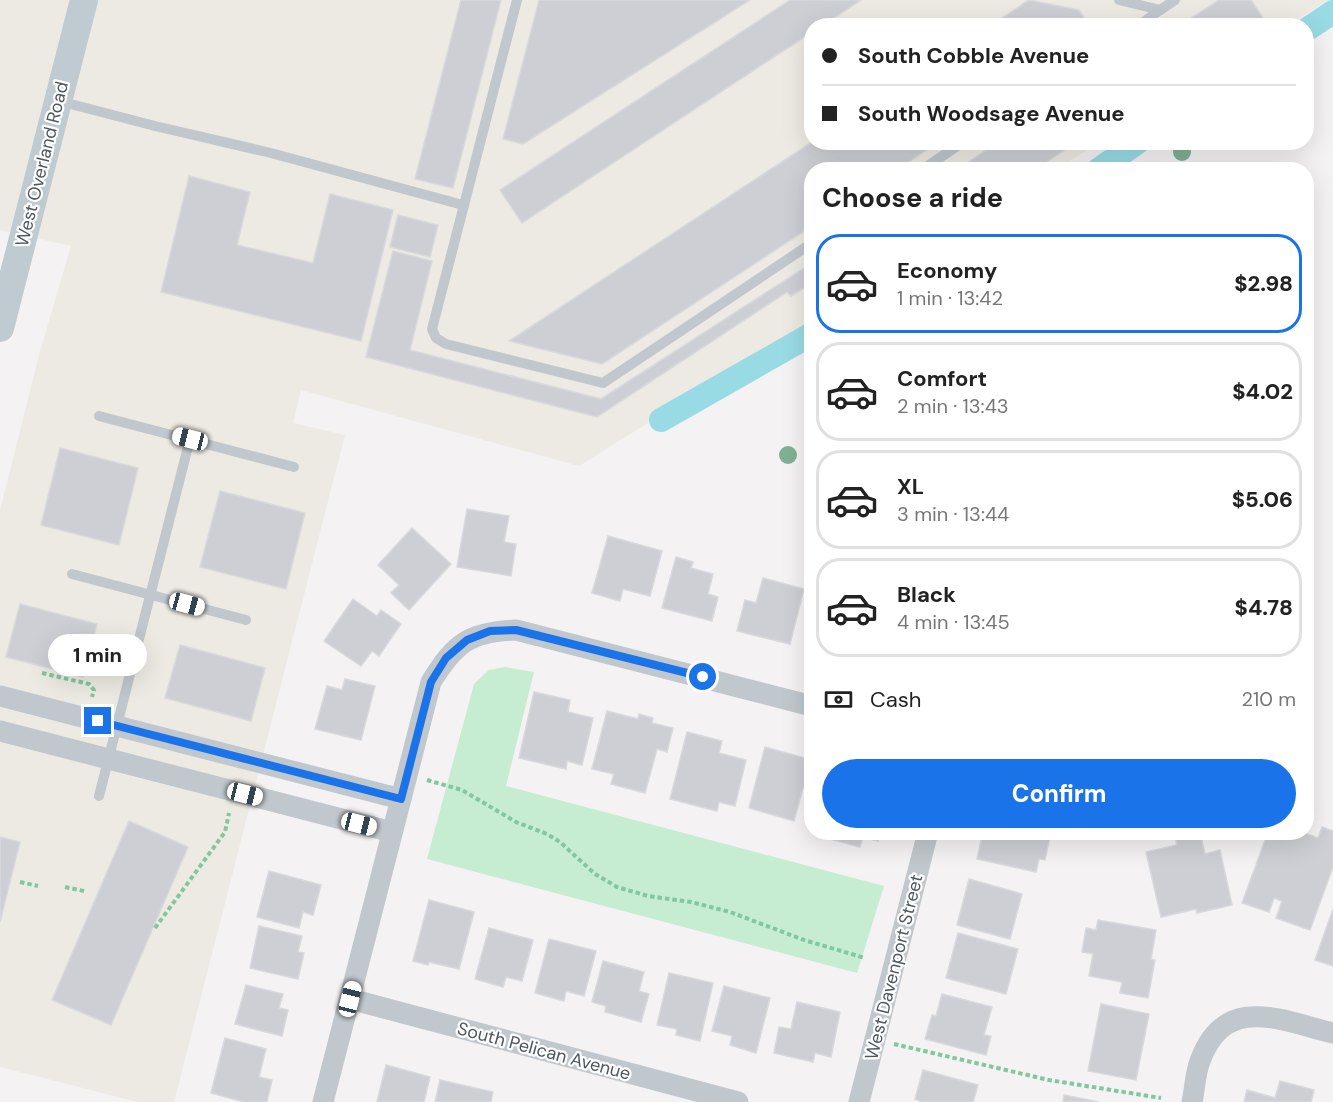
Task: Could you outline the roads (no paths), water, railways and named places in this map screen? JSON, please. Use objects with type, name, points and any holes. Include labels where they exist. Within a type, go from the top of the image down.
[{"type":"street","name":"West Overland Road","points":[[0,328],[5,266],[59,100],[84,0]]},
{"type":"street","points":[[323,1102],[431,682],[446,658],[467,640],[490,631],[516,630],[804,704]]},
{"type":"street","points":[[0,696],[401,799]]},
{"type":"street","points":[[0,731],[392,832]]},
{"type":"street","name":"West Davenport Street","points":[[859,1102],[926,840]]},
{"type":"street","name":"South Pelican Avenue","points":[[350,999],[738,1102]]},
{"type":"street","points":[[1192,1102],[1199,1063],[1211,1038],[1225,1024],[1242,1017],[1266,1016],[1333,1033]]},
{"type":"lane","points":[[517,0],[432,329],[436,338],[446,344],[603,382],[804,248]]},
{"type":"lane","points":[[1119,0],[1160,10]]},
{"type":"lane","points":[[1148,18],[1175,0]]},
{"type":"lane","points":[[59,100],[155,126],[271,153],[464,205]]},
{"type":"lane","points":[[934,162],[951,150]]},
{"type":"lane","points":[[99,416],[294,467]]},
{"type":"lane","points":[[99,796],[190,439]]},
{"type":"lane","points":[[72,574],[246,620]]},
{"type":"waterway","points":[[1314,25],[1333,12]]},
{"type":"waterway","points":[[1109,162],[1127,150]]},
{"type":"waterway","points":[[661,420],[804,339]]}]
